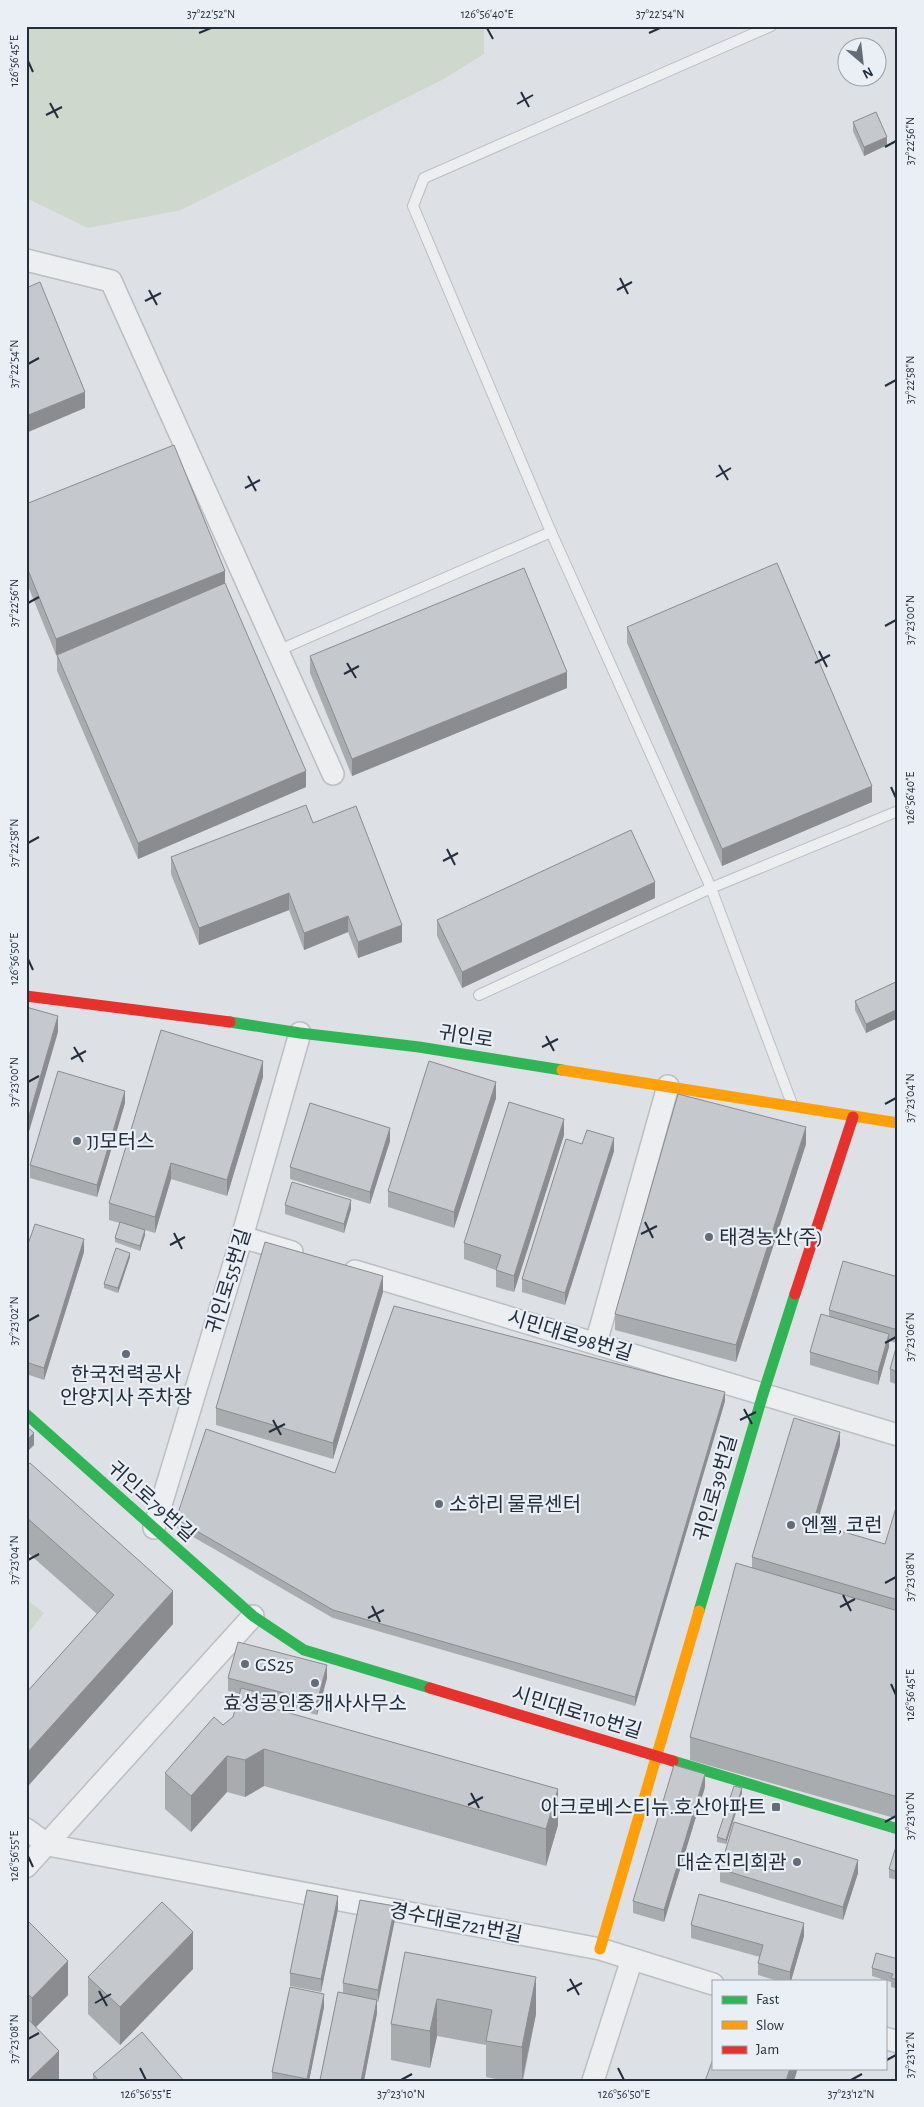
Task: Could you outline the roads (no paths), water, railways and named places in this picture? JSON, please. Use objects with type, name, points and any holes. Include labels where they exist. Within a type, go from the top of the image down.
[{"type":"street","points":[[26,260],[110,281],[333,774]]},
{"type":"street","name":"귀인로","points":[[26,996],[195,1016],[300,1033],[419,1047],[793,1106],[853,1118],[898,1123]]},
{"type":"street","name":"귀인로55번길","points":[[154,1528],[242,1237],[300,1033]]},
{"type":"street","points":[[596,1343],[668,1086]]},
{"type":"street","name":"귀인로39번길","points":[[600,1949],[763,1394],[853,1118]]},
{"type":"street","points":[[242,1237],[309,1257]]},
{"type":"street","name":"시민대로98번길","points":[[338,1265],[898,1435]]},
{"type":"street","name":"귀인로79번길","points":[[26,1414],[253,1616]]},
{"type":"street","points":[[26,1867],[48,1845],[253,1616]]},
{"type":"street","name":"시민대로110번길","points":[[253,1616],[304,1650],[898,1829]]},
{"type":"street","points":[[26,1829],[48,1845]]},
{"type":"street","name":"경수대로721번길","points":[[48,1845],[600,1949],[712,1984]]},
{"type":"street","points":[[593,2081],[632,1959]]},
{"type":"street","points":[[886,2038],[898,2042]]},
{"type":"lane","points":[[771,26],[424,178],[413,206],[551,532],[711,888],[793,1106]]},
{"type":"lane","points":[[277,651],[551,532]]},
{"type":"lane","points":[[479,995],[711,888],[898,811]]},
{"type":"place","name":"JJ모터스","points":[[77,1141]]},
{"type":"place","name":"태경농산(주)","points":[[709,1237]]},
{"type":"place","name":"한국전력공사 안양지사 주차장","points":[[126,1354]]},
{"type":"place","name":"소하리 물류센터","points":[[439,1504]]},
{"type":"place","name":"엔젤, 코런","points":[[791,1525]]},
{"type":"place","name":"GS25","points":[[245,1664]]},
{"type":"place","name":"효성공인중개사사무소","points":[[315,1683]]},
{"type":"place","name":"아크로베스티뉴.호산아파트","points":[[776,1807]]},
{"type":"place","name":"대순진리회관","points":[[797,1862]]}]
